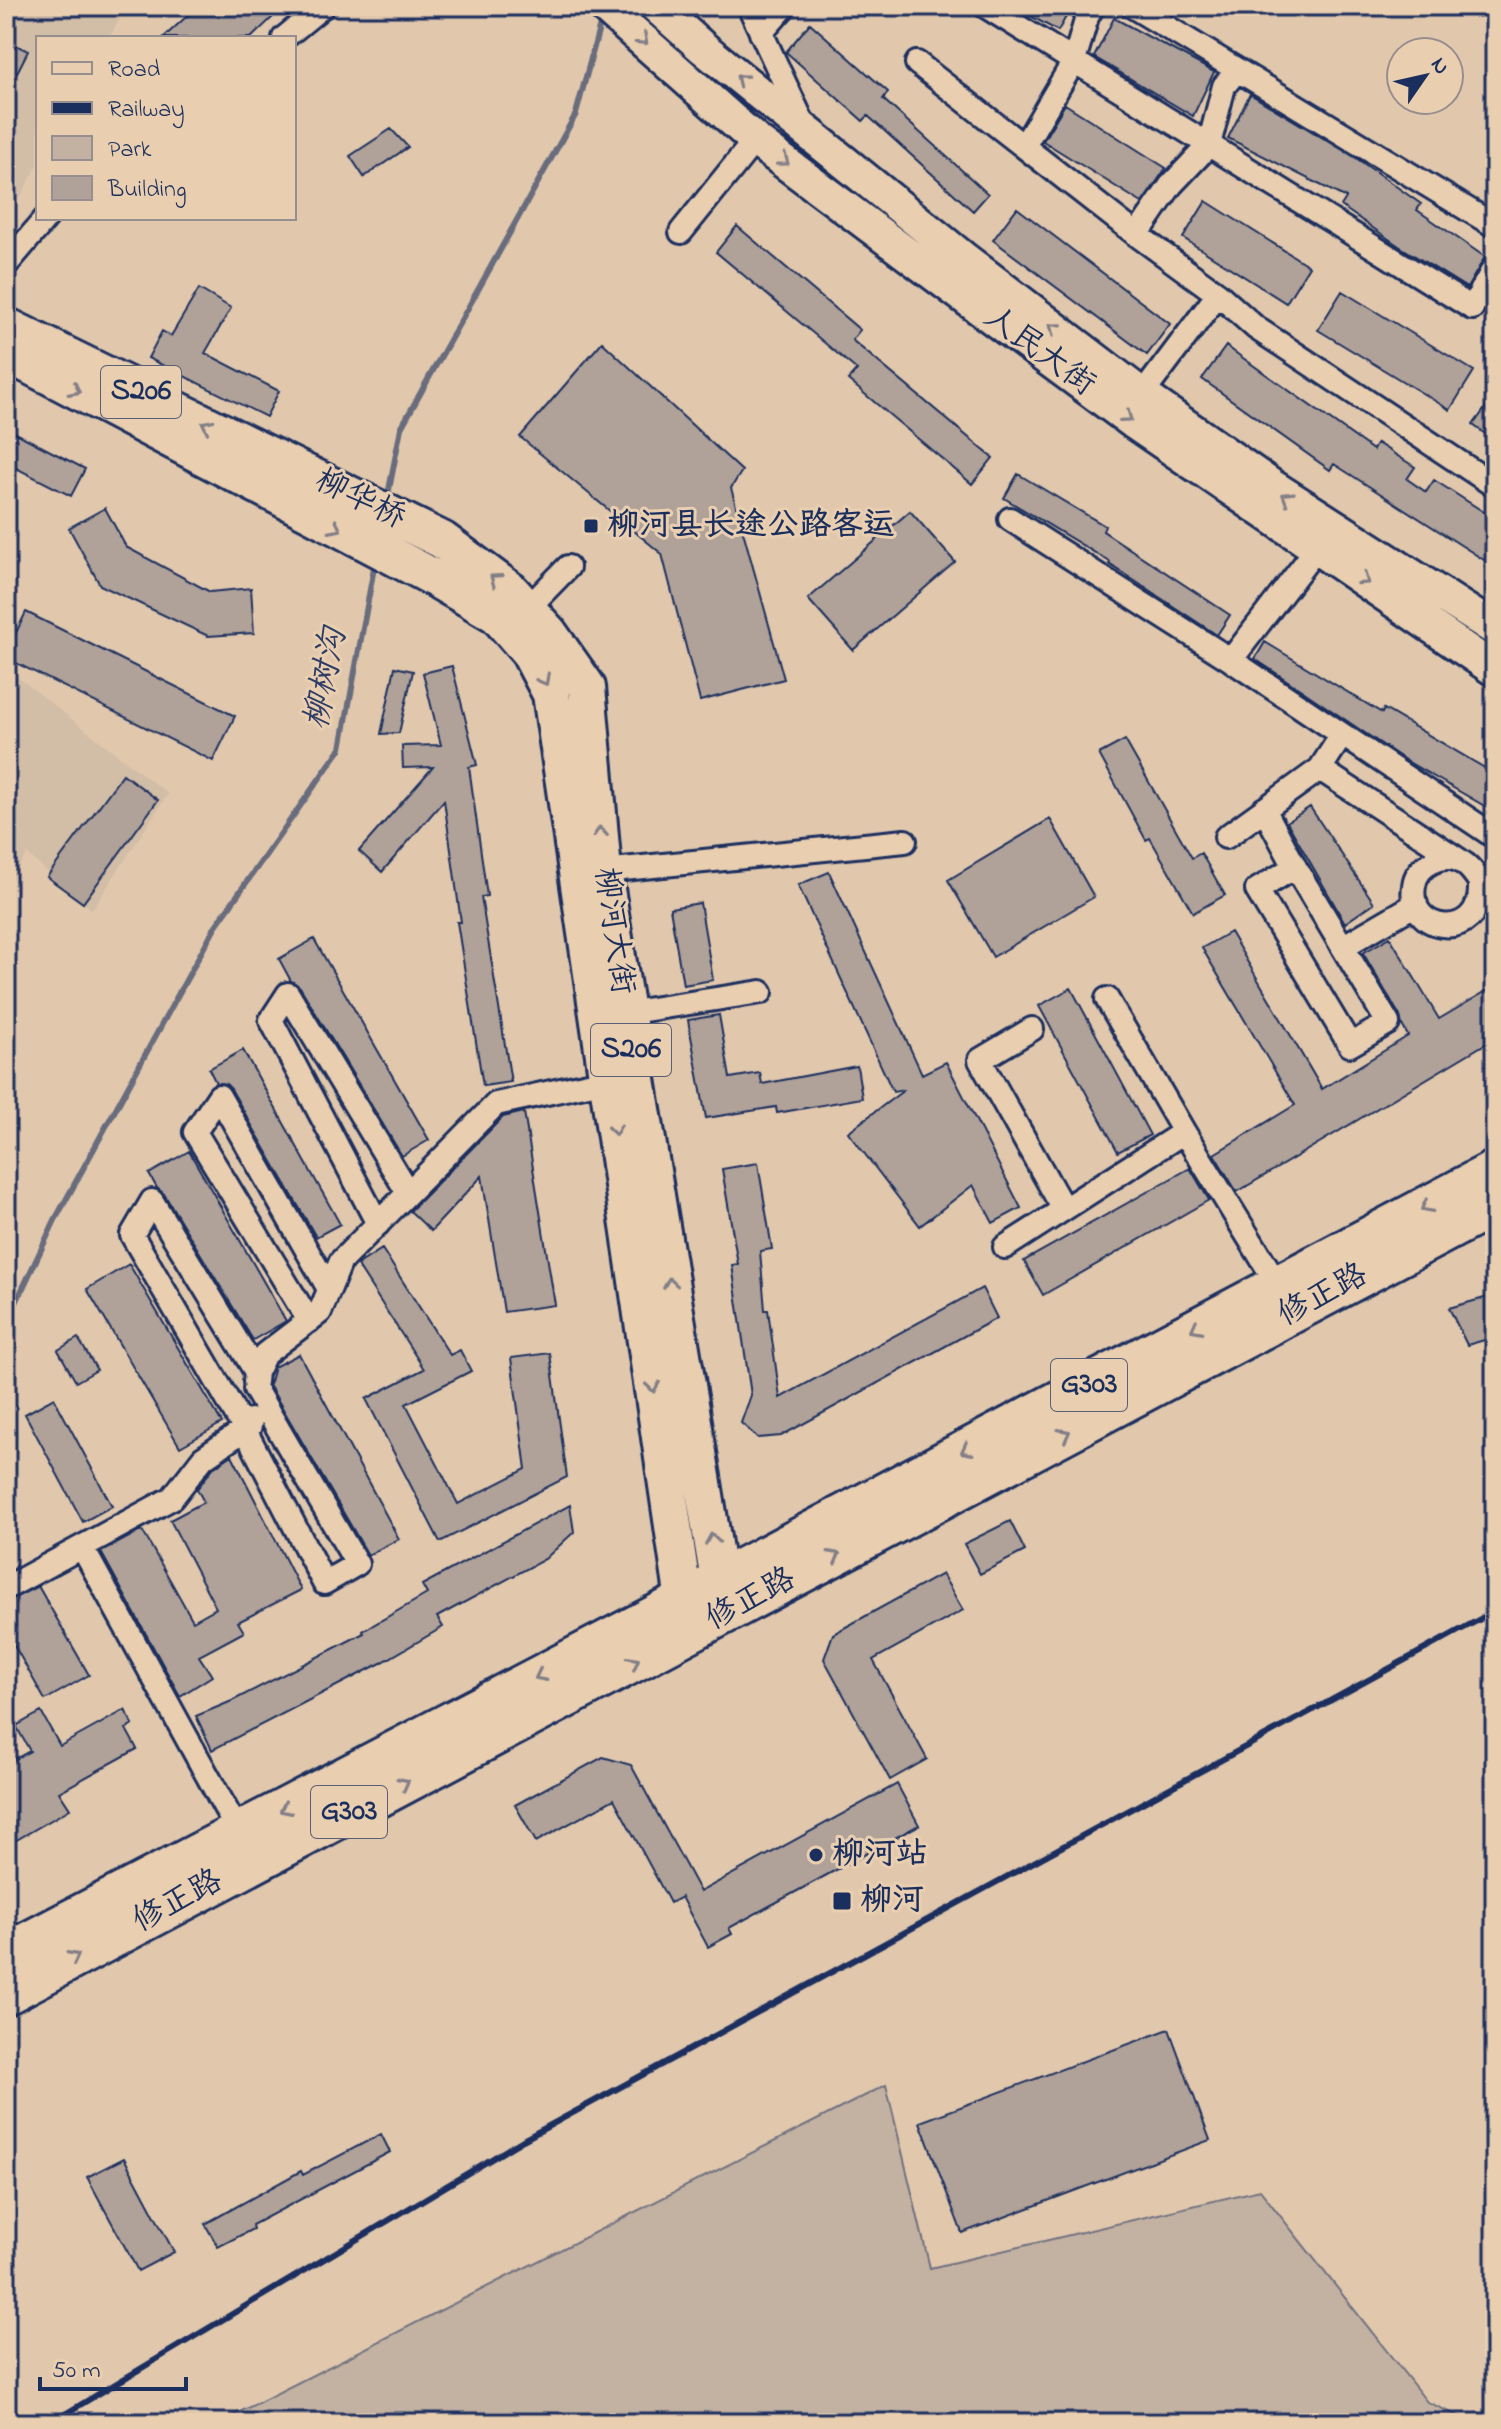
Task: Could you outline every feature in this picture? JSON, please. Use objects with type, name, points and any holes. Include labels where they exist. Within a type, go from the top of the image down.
[{"type":"highway","name":"修正路","points":[[6,1994],[1278,1285],[1495,1171]]},
{"type":"highway","name":"修正路","points":[[6,1954],[239,1833],[704,1607],[1495,1205]]},
{"type":"main road","name":"S206","points":[[6,326],[272,476]]},
{"type":"main road","name":"S206","points":[[6,353],[272,476]]},
{"type":"main road","name":"柳华桥","points":[[272,476],[442,540]]},
{"type":"main road","name":"柳华桥","points":[[272,476],[427,574]]},
{"type":"main road","name":"柳河大街","points":[[442,540],[511,591],[549,633],[587,687],[603,871],[625,1013],[704,1607]]},
{"type":"main road","name":"柳河大街","points":[[427,574],[497,615],[529,652],[551,694],[607,1080],[704,1607]]},
{"type":"street","points":[[286,36],[323,6]]},
{"type":"street","name":"人民大街","points":[[604,6],[755,140],[1121,413],[1495,670]]},
{"type":"street","name":"人民大街","points":[[656,6],[702,47],[963,258],[1142,395],[1272,486],[1495,629]]},
{"type":"street","points":[[749,6],[807,131]]},
{"type":"street","points":[[761,33],[785,6]]},
{"type":"street","points":[[985,6],[1472,308],[1495,266]]},
{"type":"street","points":[[1024,146],[1074,61],[1093,6]]},
{"type":"street","points":[[1132,6],[1495,226]]},
{"type":"street","points":[[917,63],[1137,235],[1218,294],[1256,328],[1495,486]]},
{"type":"street","points":[[1137,235],[1171,185],[1209,145],[1224,86],[1237,70]]},
{"type":"street","points":[[681,232],[755,140]]},
{"type":"street","points":[[6,265],[44,220]]},
{"type":"street","points":[[1142,395],[1218,294]]},
{"type":"street","points":[[1010,519],[1231,660],[1495,837]]},
{"type":"street","points":[[1231,660],[1317,548]]},
{"type":"street","points":[[527,609],[568,567]]},
{"type":"street","points":[[1226,837],[1320,769],[1342,735]]},
{"type":"street","points":[[1320,769],[1471,872],[1495,906]]},
{"type":"street","points":[[1264,809],[1388,1023],[1350,1045],[1257,890],[1295,867]]},
{"type":"street","points":[[603,871],[905,841]]},
{"type":"street","points":[[1471,872],[1495,849]]},
{"type":"street","points":[[1447,858],[1471,872],[1477,908],[1470,917],[1461,923],[1439,925],[1428,920],[1416,904],[1413,888],[1424,866],[1447,858]]},
{"type":"street","points":[[1344,946],[1416,904]]},
{"type":"street","points":[[625,1013],[761,992]]},
{"type":"street","points":[[378,1224],[271,1020],[288,994],[408,1193]]},
{"type":"street","points":[[1107,999],[1278,1285]]},
{"type":"street","points":[[1032,1029],[980,1060],[1063,1208]]},
{"type":"street","points":[[6,1588],[172,1498],[203,1458],[250,1426],[256,1380],[265,1354],[320,1312],[341,1261],[496,1104],[607,1080]]},
{"type":"street","points":[[309,1321],[195,1132],[219,1096],[329,1289]]},
{"type":"street","points":[[1005,1247],[1184,1132]]},
{"type":"street","points":[[152,1201],[256,1380],[357,1564],[324,1583],[245,1430],[132,1235],[152,1201]]},
{"type":"street","points":[[82,1547],[239,1833]]},
{"type":"shaded area","points":[[6,6],[127,6],[110,36],[36,36],[36,169],[6,223]]},
{"type":"shaded area","points":[[6,668],[168,794],[92,910],[27,854],[6,888]]},
{"type":"green space","points":[[886,2085],[930,2268],[1260,2190],[1427,2402],[1474,2423],[218,2423]]},
{"type":"building","points":[[198,6],[265,6],[274,16],[253,36],[165,36]]},
{"type":"building","points":[[1012,6],[1072,6],[1058,31]]},
{"type":"building","points":[[1114,18],[1214,72],[1193,116],[1094,57]]},
{"type":"building","points":[[810,23],[888,92],[883,99],[988,194],[973,211],[868,116],[863,121],[786,52]]},
{"type":"building","points":[[6,40],[28,51],[6,94]]},
{"type":"building","points":[[1250,94],[1356,158],[1421,204],[1417,210],[1485,257],[1467,288],[1341,206],[1346,198],[1228,138]]},
{"type":"building","points":[[1065,104],[1166,168],[1142,203],[1043,141]]},
{"type":"building","points":[[391,129],[408,147],[364,177],[350,156]]},
{"type":"building","points":[[1206,201],[1309,266],[1286,303],[1183,238]]},
{"type":"building","points":[[1017,208],[1170,324],[1147,355],[993,240]]},
{"type":"building","points":[[737,226],[860,330],[852,340],[993,458],[972,484],[848,380],[857,370],[716,252]]},
{"type":"building","points":[[199,289],[231,308],[205,353],[279,391],[266,417],[148,358],[162,331],[171,336]]},
{"type":"building","points":[[1342,291],[1474,371],[1450,410],[1318,330]]},
{"type":"building","points":[[602,342],[742,471],[731,488],[784,679],[700,701],[662,554],[520,437]]},
{"type":"building","points":[[1226,346],[1373,450],[1377,443],[1415,467],[1407,479],[1426,492],[1434,480],[1495,519],[1495,567],[1334,464],[1330,470],[1202,379]]},
{"type":"building","points":[[1495,395],[1495,441],[1473,425]]},
{"type":"building","points":[[6,428],[85,469],[71,496],[6,463]]},
{"type":"building","points":[[1018,474],[1105,526],[1103,531],[1230,615],[1217,635],[1110,562],[1004,498]]},
{"type":"building","points":[[105,508],[126,547],[210,592],[251,588],[254,633],[208,636],[100,585],[69,528]]},
{"type":"building","points":[[910,511],[955,562],[853,650],[808,599]]},
{"type":"building","points":[[26,612],[235,716],[213,761],[6,658]]},
{"type":"building","points":[[1265,642],[1382,713],[1384,709],[1495,774],[1495,812],[1405,760],[1255,659]]},
{"type":"building","points":[[452,666],[477,765],[469,767],[487,896],[481,897],[511,1082],[483,1086],[457,922],[461,922],[444,800],[382,872],[359,851],[433,767],[403,768],[402,746],[441,745],[423,673]]},
{"type":"building","points":[[395,667],[413,671],[399,733],[381,734]]},
{"type":"building","points":[[1125,740],[1192,858],[1201,853],[1225,895],[1193,913],[1150,838],[1146,840],[1099,754]]},
{"type":"building","points":[[123,774],[158,800],[83,903],[47,877]]},
{"type":"building","points":[[1310,807],[1374,903],[1345,923],[1287,822]]},
{"type":"building","points":[[1050,819],[1094,897],[993,957],[948,880]]},
{"type":"building","points":[[829,872],[922,1074],[946,1062],[1021,1208],[993,1223],[973,1185],[920,1226],[848,1132],[904,1090],[893,1092],[798,885]]},
{"type":"building","points":[[700,903],[713,980],[683,985],[670,908]]},
{"type":"building","points":[[1230,932],[1322,1089],[1408,1036],[1400,1016],[1363,953],[1390,937],[1439,1019],[1495,986],[1495,1038],[1237,1192],[1214,1154],[1295,1105],[1202,948]]},
{"type":"building","points":[[314,939],[429,1140],[402,1156],[300,987],[291,981],[279,959]]},
{"type":"building","points":[[1071,988],[1150,1135],[1118,1152],[1039,1006]]},
{"type":"building","points":[[719,1015],[730,1078],[760,1073],[762,1084],[857,1066],[862,1098],[777,1113],[776,1107],[706,1118],[688,1020]]},
{"type":"building","points":[[243,1050],[340,1224],[316,1237],[231,1089],[226,1084],[216,1083],[209,1069]]},
{"type":"building","points":[[524,1112],[555,1305],[504,1312],[482,1176],[431,1231],[410,1211],[503,1117]]},
{"type":"building","points":[[189,1151],[286,1321],[253,1340],[149,1174]]},
{"type":"building","points":[[758,1163],[772,1249],[760,1251],[765,1310],[768,1310],[780,1398],[982,1288],[997,1318],[781,1436],[758,1438],[741,1423],[751,1395],[732,1265],[738,1264],[722,1169]]},
{"type":"building","points":[[1190,1168],[1209,1200],[1043,1295],[1024,1261]]},
{"type":"building","points":[[382,1249],[450,1355],[460,1350],[471,1371],[406,1404],[458,1504],[526,1469],[511,1358],[550,1353],[567,1477],[440,1542],[366,1399],[424,1369],[357,1265]]},
{"type":"building","points":[[129,1264],[222,1423],[180,1447],[87,1289]]},
{"type":"building","points":[[1495,1295],[1495,1337],[1467,1345],[1449,1308]]},
{"type":"building","points":[[78,1338],[97,1370],[76,1382],[58,1350]]},
{"type":"building","points":[[299,1354],[399,1539],[368,1555],[269,1385],[274,1367]]},
{"type":"building","points":[[54,1398],[112,1506],[83,1522],[25,1414]]},
{"type":"building","points":[[232,1455],[301,1590],[238,1622],[244,1632],[199,1656],[212,1676],[180,1696],[101,1552],[142,1530],[193,1621],[216,1608],[170,1520],[204,1502],[197,1489],[213,1468]]},
{"type":"building","points":[[570,1505],[574,1532],[545,1559],[437,1617],[443,1627],[381,1663],[212,1750],[196,1716],[232,1701],[364,1633],[427,1594],[422,1585]]},
{"type":"building","points":[[1010,1521],[1025,1551],[980,1574],[964,1544]]},
{"type":"building","points":[[942,1574],[963,1610],[873,1660],[927,1759],[890,1780],[824,1659],[833,1634]]},
{"type":"building","points":[[38,1586],[89,1675],[45,1700],[6,1631],[6,1602]]},
{"type":"building","points":[[125,1710],[133,1725],[126,1729],[137,1749],[59,1792],[70,1809],[6,1846],[6,1764],[30,1751],[16,1726],[41,1712],[60,1746]]},
{"type":"building","points":[[603,1757],[631,1765],[700,1892],[897,1784],[919,1825],[729,1928],[732,1934],[708,1947],[681,1897],[670,1903],[614,1799],[536,1842],[515,1805]]},
{"type":"building","points":[[1169,2029],[1210,2140],[962,2233],[920,2122]]},
{"type":"building","points":[[381,2134],[390,2152],[252,2225],[253,2229],[218,2247],[205,2224],[301,2171],[303,2175]]},
{"type":"building","points":[[124,2158],[174,2252],[138,2271],[87,2177]]},
{"type":"waterway","name":"柳树沟","points":[[387,500],[401,428],[576,114],[602,17]]},
{"type":"waterway","name":"柳树沟","points":[[6,1324],[55,1220],[215,927],[341,748],[375,562]]},
{"type":"railway","points":[[50,2423],[523,2140],[1495,1611]]},
{"type":"place","name":"柳河县长途公路客运","points":[[591,526]]},
{"type":"place","name":"柳河站","points":[[816,1855]]},
{"type":"place","name":"柳河","points":[[842,1901]]}]
